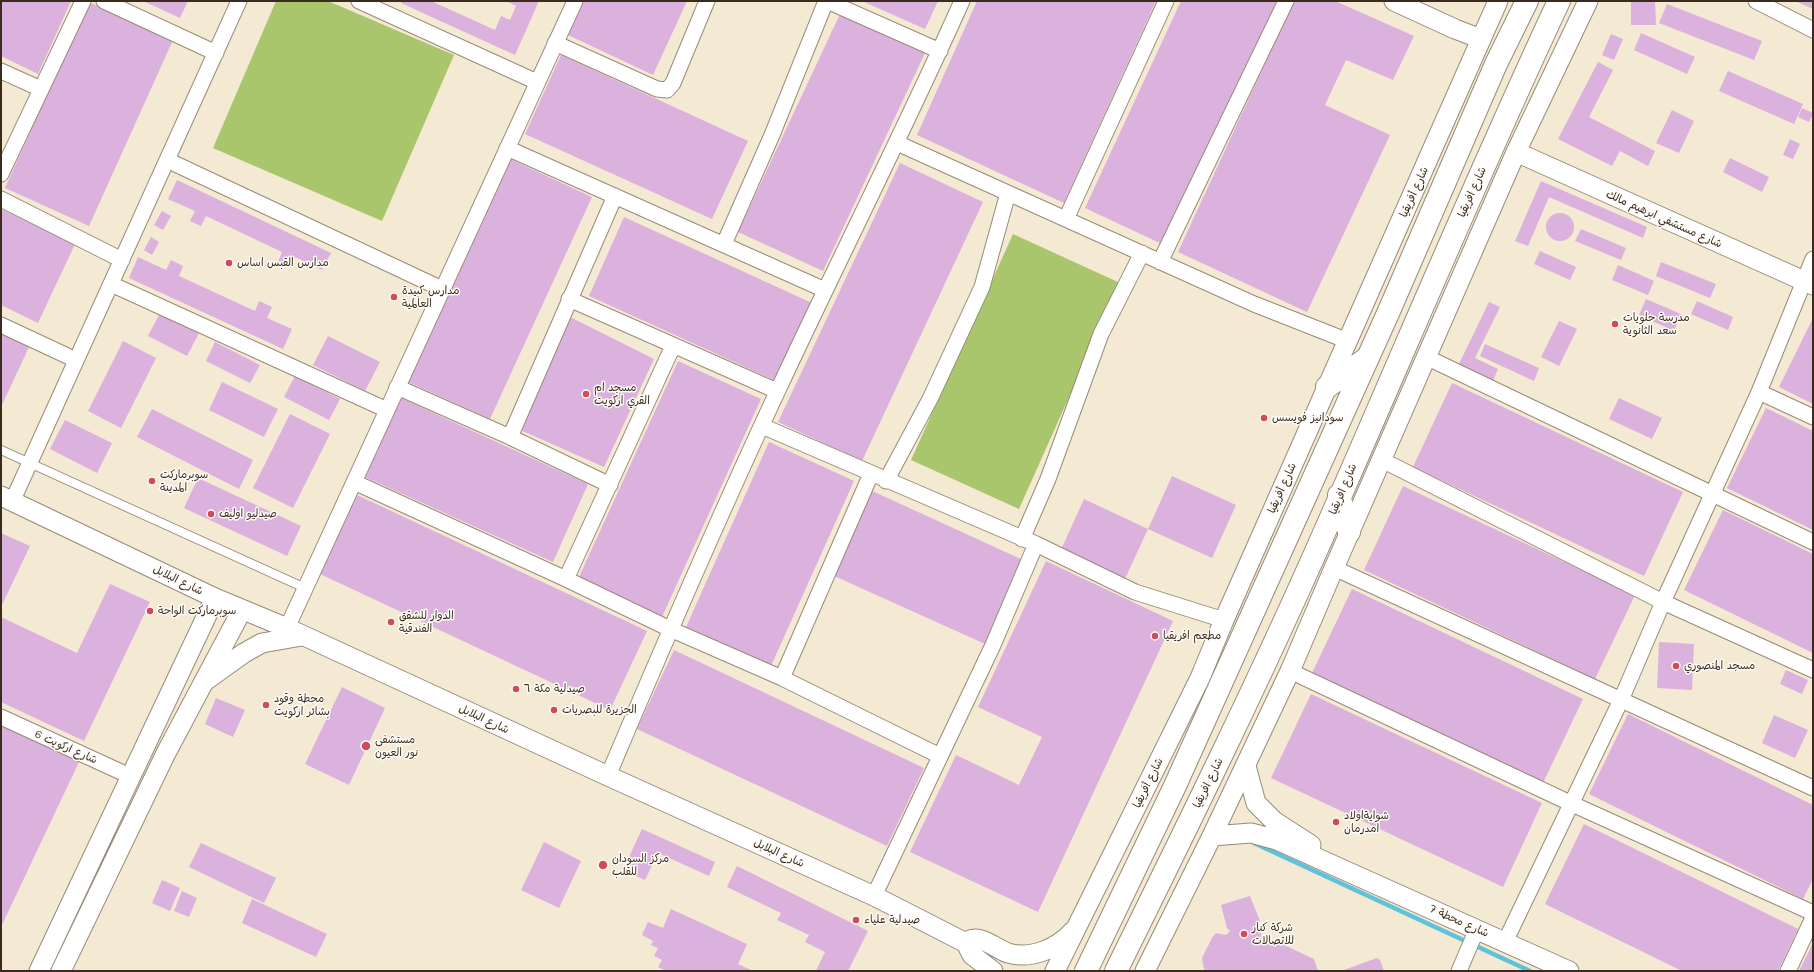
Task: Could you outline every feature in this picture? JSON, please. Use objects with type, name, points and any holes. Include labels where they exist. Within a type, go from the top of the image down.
[{"type":"highway","points":[[1086,971],[1174,788],[1367,358],[1390,311],[1496,64],[1527,1]]},
{"type":"highway","name":"شارع افريقيا","points":[[1116,971],[1242,714],[1327,527],[1339,495],[1508,109],[1559,1]]},
{"type":"highway","points":[[1327,387],[1367,358]]},
{"type":"highway","points":[[1339,495],[1349,532]]},
{"type":"street","points":[[1,174],[83,1]]},
{"type":"street","points":[[104,1],[216,53]]},
{"type":"street","points":[[6,499],[29,463],[239,1]]},
{"type":"street","points":[[359,1],[537,82]]},
{"type":"street","points":[[202,683],[244,653],[262,643],[295,632],[305,588],[575,1]]},
{"type":"street","points":[[556,43],[657,89],[667,90],[673,83],[707,1]]},
{"type":"street","points":[[724,244],[772,136],[827,1],[940,51]]},
{"type":"street","points":[[608,776],[670,629],[777,391],[897,143],[962,1]]},
{"type":"street","points":[[1066,219],[1166,1]]},
{"type":"street","points":[[1160,262],[1286,1]]},
{"type":"street","points":[[1394,1],[1455,30],[1481,39]]},
{"type":"street","name":"شارع أفريقيا","points":[[1055,971],[1200,678],[1224,620],[1498,1]]},
{"type":"street","points":[[1145,971],[1246,766],[1290,671],[1349,532],[1382,460],[1516,152],[1588,1]]},
{"type":"street","points":[[1756,1],[1813,30]]},
{"type":"street","points":[[1,71],[41,89]]},
{"type":"street","points":[[897,143],[1254,304],[1348,341]]},
{"type":"street","points":[[507,148],[825,290]]},
{"type":"street","name":"شارع مستشفي ابرهيم مالك","points":[[1516,152],[1808,283]]},
{"type":"street","points":[[167,160],[442,289]]},
{"type":"street","points":[[886,481],[930,399],[982,287],[1008,193]]},
{"type":"street","points":[[510,437],[615,196]]},
{"type":"street","points":[[1,199],[122,260]]},
{"type":"street","points":[[1022,538],[1048,479],[1101,334],[1142,253]]},
{"type":"street","points":[[1505,942],[1570,803],[1621,700],[1663,602],[1808,283],[1813,259]]},
{"type":"street","points":[[111,284],[388,410]]},
{"type":"street","points":[[569,299],[777,391]]},
{"type":"street","points":[[1,325],[76,360]]},
{"type":"street","points":[[566,579],[673,346]]},
{"type":"street","points":[[1426,357],[1813,542]]},
{"type":"street","points":[[397,387],[510,437],[610,485]]},
{"type":"street","points":[[1759,392],[1813,417]]},
{"type":"street","points":[[762,426],[886,481],[1036,544],[1136,592],[1224,620]]},
{"type":"street","points":[[1382,460],[1663,602],[1813,670]]},
{"type":"street","points":[[782,678],[871,474]]},
{"type":"street","points":[[354,482],[566,579],[670,629],[782,678],[940,756]]},
{"type":"street","name":"شارع البلابل","points":[[6,499],[215,598],[295,632],[874,896],[966,943],[972,955],[993,971]]},
{"type":"street","points":[[874,896],[994,645],[1036,544]]},
{"type":"street","points":[[1334,568],[1813,788]]},
{"type":"street","points":[[40,971],[215,598]]},
{"type":"street","points":[[60,971],[149,787],[202,683],[242,610]]},
{"type":"street","points":[[1290,671],[1570,803],[1813,913]]},
{"type":"street","name":"شارع اركويت 6","points":[[1,717],[132,777]]},
{"type":"street","points":[[1246,766],[1256,802],[1263,812],[1274,821],[1328,855],[1348,871]]},
{"type":"street","points":[[1212,836],[1251,833],[1263,835],[1348,871]]},
{"type":"street","name":"شارع محطة 7","points":[[1348,871],[1569,971]]},
{"type":"street","points":[[1788,971],[1813,918]]},
{"type":"street","points":[[966,943],[968,940],[975,938],[1008,953],[1036,953],[1063,941],[1077,927]]},
{"type":"street","points":[[1459,971],[1477,929]]},
{"type":"lane","points":[[1,450],[305,588]]},
{"type":"green space","points":[[276,1],[328,1],[454,55],[382,221],[213,148]]},
{"type":"green space","points":[[1013,234],[1120,283],[1019,509],[911,460]]},
{"type":"building","points":[[1,1],[71,1],[38,74],[1,56]]},
{"type":"building","points":[[143,1],[188,1],[180,18]]},
{"type":"building","points":[[402,1],[431,1],[495,30],[501,16],[510,20],[516,6],[506,1],[539,1],[515,55],[401,3]]},
{"type":"building","points":[[584,1],[687,1],[653,75],[568,35]]},
{"type":"building","points":[[862,1],[938,1],[925,29]]},
{"type":"building","points":[[977,1],[1156,1],[1064,203],[917,135]]},
{"type":"building","points":[[1181,1],[1277,1],[1164,245],[1085,208]]},
{"type":"building","points":[[1294,1],[1335,1],[1414,36],[1393,80],[1346,60],[1325,105],[1390,135],[1307,312],[1178,252]]},
{"type":"building","points":[[1631,1],[1655,1],[1656,25],[1631,25]]},
{"type":"building","points":[[1795,1],[1813,1],[1813,9]]},
{"type":"building","points":[[89,2],[173,40],[89,226],[5,188]]},
{"type":"building","points":[[1667,4],[1762,41],[1754,60],[1659,23]]},
{"type":"building","points":[[840,14],[925,53],[823,271],[738,232]]},
{"type":"building","points":[[1641,33],[1695,57],[1687,74],[1634,50]]},
{"type":"building","points":[[1611,34],[1623,39],[1614,60],[1602,55]]},
{"type":"building","points":[[561,55],[748,141],[712,219],[525,134]]},
{"type":"building","points":[[1598,62],[1613,70],[1589,117],[1655,151],[1648,166],[1620,151],[1612,166],[1558,139]]},
{"type":"building","points":[[1728,71],[1803,104],[1794,124],[1719,91]]},
{"type":"building","points":[[1802,108],[1813,113],[1809,122],[1798,117]]},
{"type":"building","points":[[1672,110],[1694,121],[1679,153],[1656,143]]},
{"type":"building","points":[[1790,139],[1800,144],[1793,159],[1783,155]]},
{"type":"building","points":[[508,158],[592,197],[490,419],[406,381]]},
{"type":"building","points":[[1730,158],[1769,177],[1762,192],[1723,172]]},
{"type":"building","points":[[900,163],[983,202],[862,461],[778,422]]},
{"type":"building","points":[[177,180],[331,253],[322,270],[295,257],[289,268],[278,262],[282,252],[206,216],[201,226],[190,221],[195,211],[168,199]]},
{"type":"building","points":[[1541,181],[1647,227],[1643,238],[1549,197],[1528,246],[1515,241]]},
{"type":"building","points":[[1,209],[75,244],[38,323],[1,305]]},
{"type":"building","points":[[162,211],[171,216],[163,230],[154,225]]},
{"type":"building","points":[[1560,213],[1570,217],[1574,227],[1570,237],[1560,241],[1550,237],[1546,227],[1550,217]]},
{"type":"building","points":[[624,217],[812,303],[776,381],[589,296]]},
{"type":"building","points":[[1581,229],[1626,248],[1621,260],[1575,241]]},
{"type":"building","points":[[151,237],[159,242],[152,255],[144,250]]},
{"type":"building","points":[[1540,251],[1576,267],[1570,280],[1534,264]]},
{"type":"building","points":[[138,257],[166,270],[171,260],[183,266],[179,276],[255,311],[259,301],[272,307],[267,318],[292,329],[283,349],[129,278]]},
{"type":"building","points":[[1661,262],[1716,284],[1710,298],[1656,276]]},
{"type":"building","points":[[1618,265],[1654,281],[1648,295],[1612,280]]},
{"type":"building","points":[[1646,299],[1681,314],[1674,331],[1639,315]]},
{"type":"building","points":[[1697,301],[1733,317],[1728,330],[1691,314]]},
{"type":"building","points":[[1489,302],[1500,307],[1475,358],[1498,369],[1493,381],[1459,364]]},
{"type":"building","points":[[160,313],[199,333],[187,356],[148,336]]},
{"type":"building","name":"مسجد ام القري اركويت","points":[[568,316],[654,359],[604,467],[518,429]]},
{"type":"building","points":[[1813,318],[1813,404],[1779,387]]},
{"type":"building","points":[[1559,321],[1577,329],[1559,366],[1541,357]]},
{"type":"building","points":[[1,332],[30,345],[1,407]]},
{"type":"building","points":[[328,336],[380,362],[365,391],[313,365]]},
{"type":"building","points":[[123,341],[156,358],[121,428],[88,411]]},
{"type":"building","points":[[215,342],[260,365],[250,383],[206,361]]},
{"type":"building","points":[[1485,344],[1539,368],[1534,381],[1480,356]]},
{"type":"building","points":[[678,361],[761,399],[662,617],[578,579]]},
{"type":"building","points":[[295,376],[340,399],[329,420],[284,397]]},
{"type":"building","points":[[222,382],[278,409],[264,437],[209,410]]},
{"type":"building","points":[[1452,383],[1683,492],[1644,576],[1413,467]]},
{"type":"building","points":[[401,398],[588,484],[553,562],[365,477]]},
{"type":"building","points":[[1619,398],[1662,418],[1652,439],[1609,419]]},
{"type":"building","points":[[1766,408],[1813,431],[1813,530],[1727,488]]},
{"type":"building","points":[[152,409],[253,460],[239,489],[137,437]]},
{"type":"building","points":[[290,414],[330,434],[293,508],[253,488]]},
{"type":"building","points":[[65,420],[112,443],[97,473],[50,449]]},
{"type":"building","points":[[769,442],[854,481],[771,666],[686,627]]},
{"type":"building","points":[[1172,476],[1236,505],[1212,558],[1148,529]]},
{"type":"building","points":[[198,478],[301,526],[287,556],[184,508]]},
{"type":"building","points":[[1403,486],[1635,595],[1595,679],[1364,570]]},
{"type":"building","points":[[870,490],[1023,560],[985,644],[832,575]]},
{"type":"building","points":[[355,494],[647,631],[610,710],[318,573]]},
{"type":"building","points":[[1084,499],[1148,529],[1124,581],[1060,552]]},
{"type":"building","points":[[1723,510],[1813,554],[1813,653],[1684,590]]},
{"type":"building","points":[[1,533],[30,546],[1,607]]},
{"type":"building","points":[[1046,561],[1173,621],[1038,912],[910,852],[956,755],[1019,785],[1042,737],[978,707]]},
{"type":"building","points":[[110,584],[150,602],[84,741],[1,702],[1,617],[77,653]]},
{"type":"building","points":[[1352,589],[1583,699],[1543,783],[1312,673]]},
{"type":"building","name":"مسجد المنصوري","points":[[1659,642],[1694,644],[1692,690],[1657,688]]},
{"type":"building","points":[[674,650],[924,768],[887,846],[637,729]]},
{"type":"building","points":[[1786,670],[1808,680],[1802,694],[1780,684]]},
{"type":"building","points":[[342,687],[385,708],[349,785],[305,764]]},
{"type":"building","points":[[1311,694],[1542,803],[1503,887],[1271,778]]},
{"type":"building","points":[[216,698],[245,710],[233,737],[205,724]]},
{"type":"building","points":[[1628,714],[1813,805],[1813,879],[1803,899],[1589,794]]},
{"type":"building","points":[[1774,715],[1808,730],[1795,758],[1762,743]]},
{"type":"building","points":[[1,725],[79,762],[1,927]]},
{"type":"building","points":[[1584,824],[1798,929],[1778,971],[1682,971],[1545,904]]},
{"type":"building","points":[[642,829],[715,862],[709,876],[658,853],[645,880],[623,870]]},
{"type":"building","points":[[544,842],[581,861],[559,908],[521,890]]},
{"type":"building","points":[[201,843],[276,878],[264,903],[189,867]]},
{"type":"building","points":[[737,866],[868,931],[848,971],[816,971],[825,952],[805,942],[809,935],[777,920],[781,913],[727,887]]},
{"type":"building","points":[[162,880],[180,888],[170,911],[152,903]]},
{"type":"building","points":[[182,891],[197,898],[189,917],[174,911]]},
{"type":"building","name":"شركة كنار للاتصالات","points":[[1250,896],[1260,921],[1258,925],[1261,934],[1260,938],[1264,939],[1267,937],[1314,959],[1318,971],[1207,971],[1204,969],[1202,958],[1212,938],[1216,933],[1226,935],[1230,931],[1227,928],[1221,905]]},
{"type":"building","points":[[252,899],[327,934],[316,957],[242,923]]},
{"type":"building","points":[[671,909],[747,944],[738,964],[753,971],[666,971],[658,967],[662,960],[654,956],[658,948],[651,945],[653,941],[642,935],[648,922],[663,928]]},
{"type":"building","points":[[1813,943],[1813,971],[1799,971]]},
{"type":"building","points":[[1377,958],[1380,960],[1384,971],[1341,971]]},
{"type":"waterway","points":[[1254,843],[1530,971]]},
{"type":"place","name":"مدارس القبس اساس","points":[[229,263]]},
{"type":"place","name":"مدارس كبيدة العالمية","points":[[394,297]]},
{"type":"place","name":"مدرسة حلويات سعد الثانوية","points":[[1615,324]]},
{"type":"place","name":"مسجد ام القري اركويت","points":[[586,394]]},
{"type":"place","name":"سودانيز فويسس","points":[[1264,418]]},
{"type":"place","name":"سوبرماركت المدينة","points":[[152,481]]},
{"type":"place","name":"صيدليو اوليف","points":[[211,514]]},
{"type":"place","name":"سوبرماركت الواحة","points":[[150,611]]},
{"type":"place","name":"الدوار للشقق الفندقية","points":[[391,622]]},
{"type":"place","name":"مطعم افريقيا","points":[[1155,636]]},
{"type":"place","name":"مسجد المنصوري","points":[[1676,666]]},
{"type":"place","name":"صيدلية مكة ٦","points":[[516,689]]},
{"type":"place","name":"محطة وقود بشائر اركويت","points":[[266,705]]},
{"type":"place","name":"الجزيرة للبصريات","points":[[554,710]]},
{"type":"place","name":"مستشفى نور العيون","points":[[366,746]]},
{"type":"place","name":"شوايةاولاد امدرمان","points":[[1336,822]]},
{"type":"place","name":"مركز السودان للقلب","points":[[603,865]]},
{"type":"place","name":"صيدلية علياء","points":[[856,920]]},
{"type":"place","name":"شركة كنار للاتصالات","points":[[1244,934]]}]
